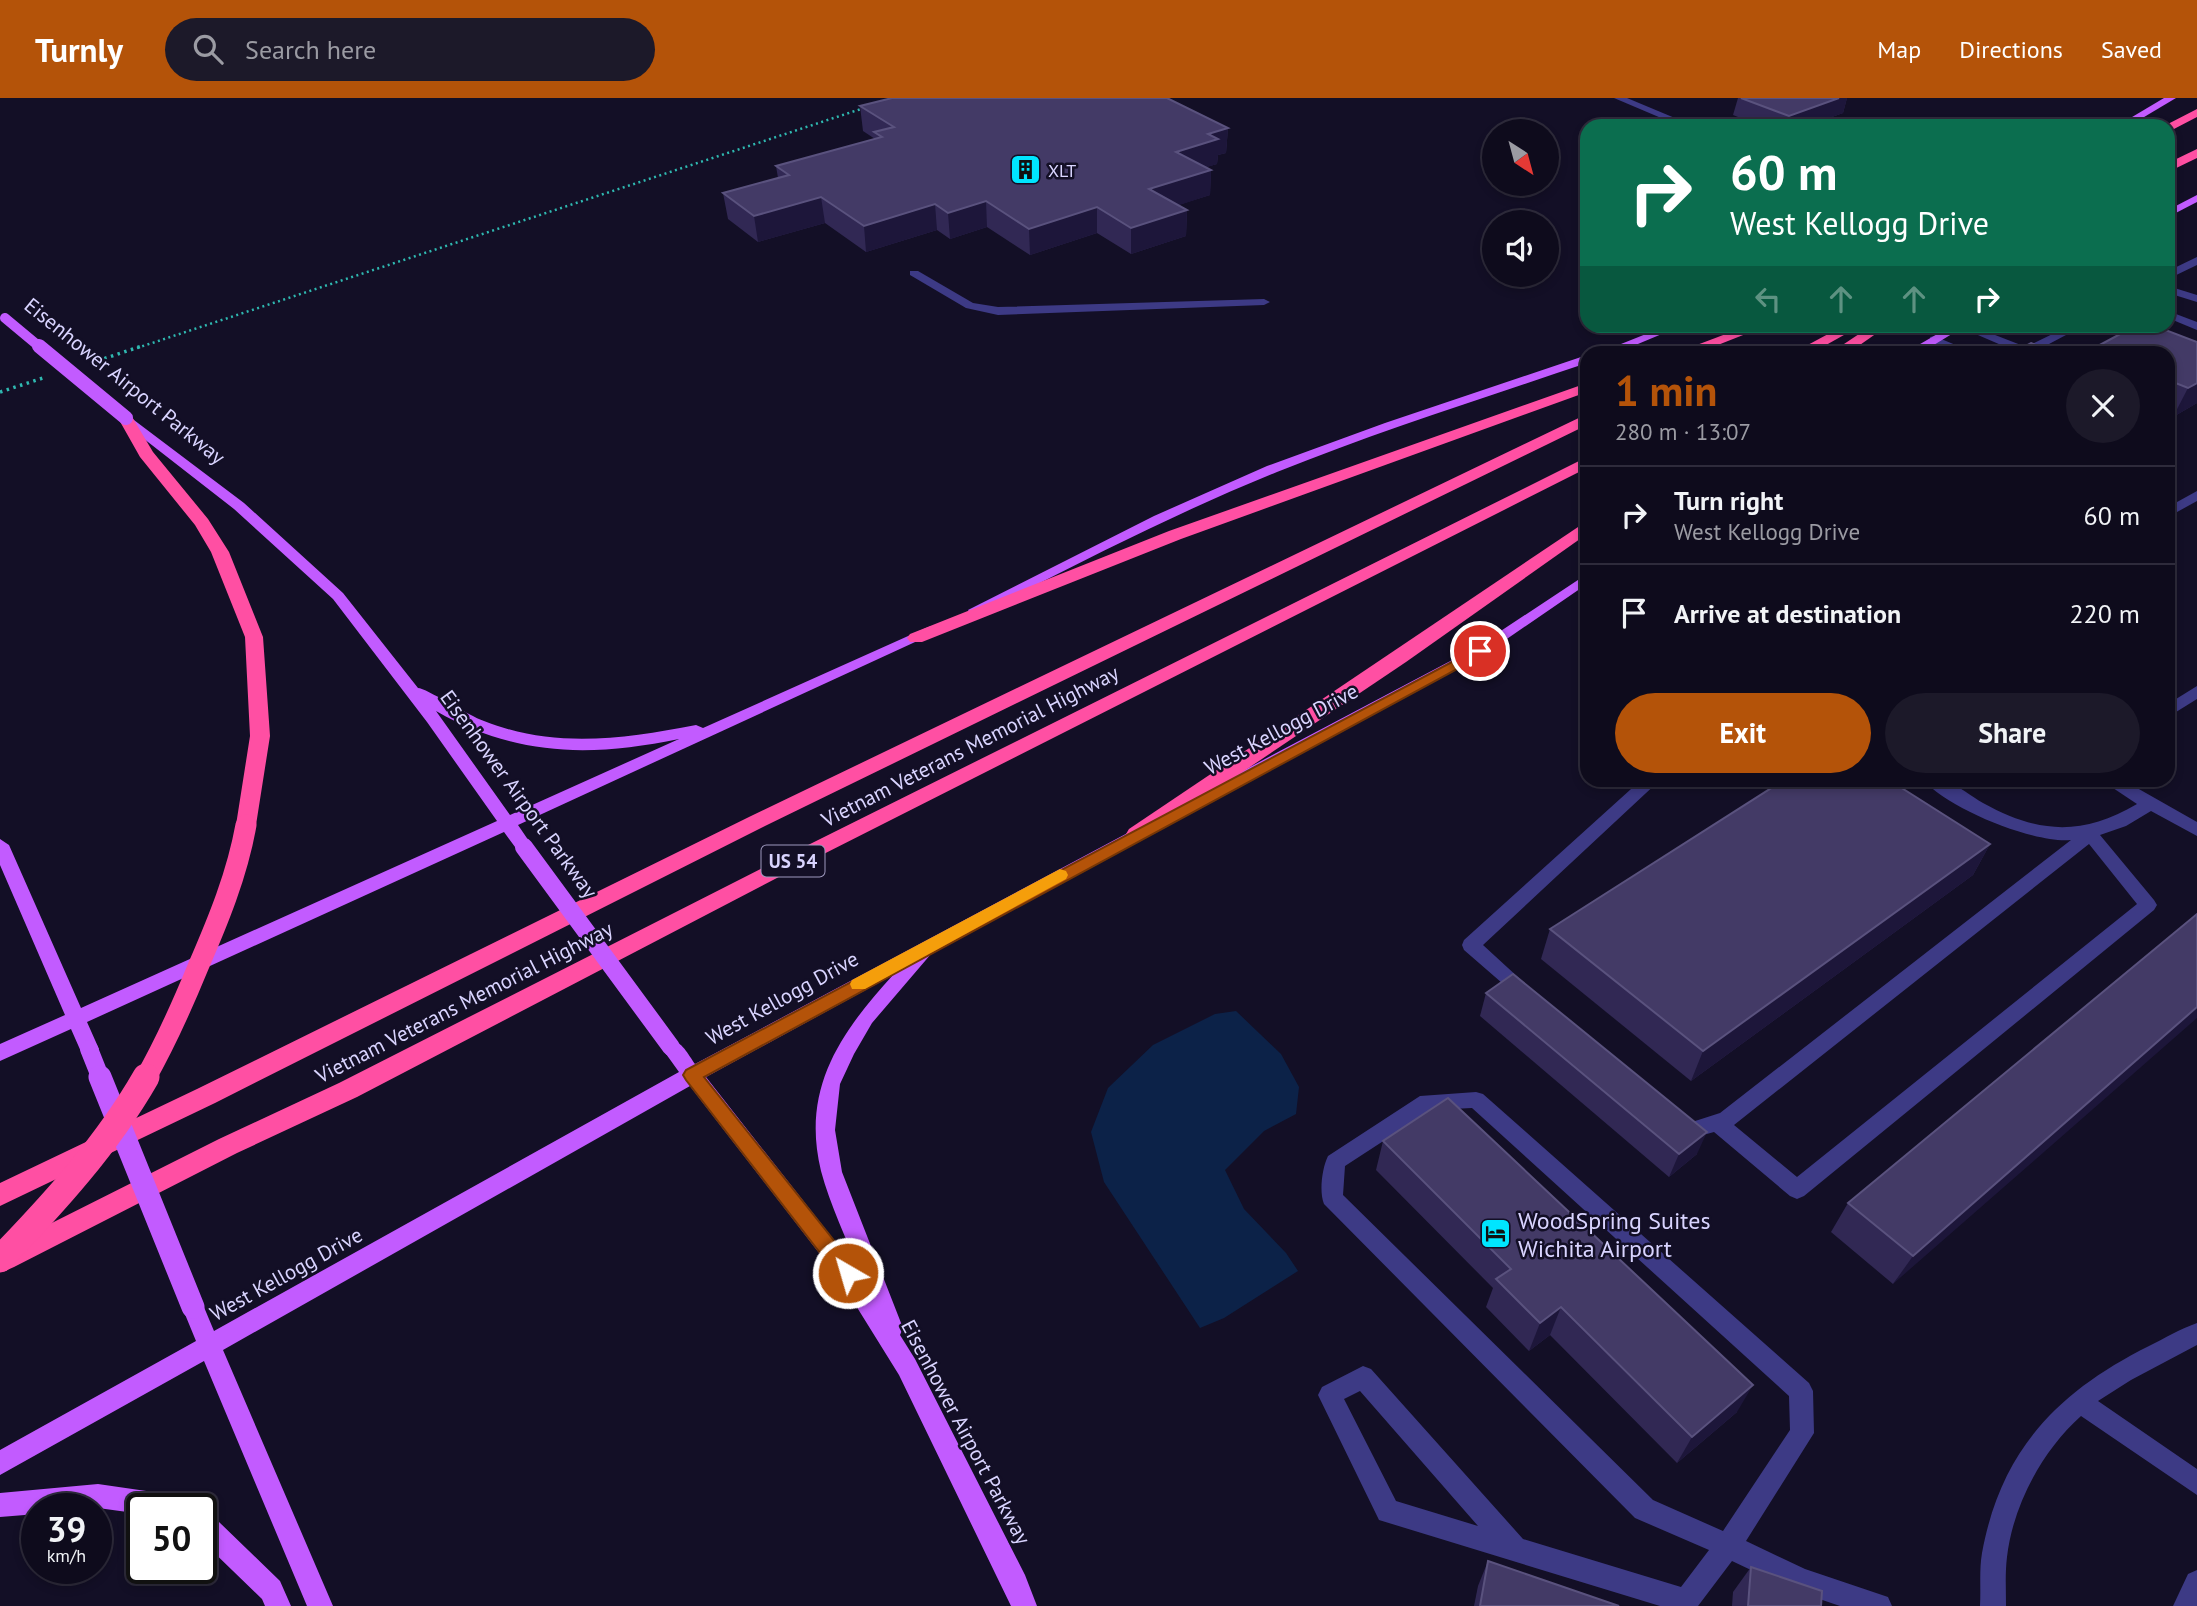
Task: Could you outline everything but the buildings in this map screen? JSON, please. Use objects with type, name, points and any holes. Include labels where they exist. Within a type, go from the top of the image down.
[{"type":"highway","points":[[2175,124],[2197,112]]},
{"type":"highway","points":[[2175,164],[2197,153]]},
{"type":"highway","points":[[1703,346],[1739,333]]},
{"type":"highway","points":[[1737,346],[1764,333]]},
{"type":"highway","points":[[1814,346],[1839,333]]},
{"type":"highway","points":[[1849,346],[1869,333]]},
{"type":"highway","points":[[916,638],[1175,535],[1580,390]]},
{"type":"highway","points":[[0,1261],[52,1205],[93,1154],[130,1102],[178,1016],[237,874],[260,736],[254,637],[220,552],[202,523],[146,454],[126,418]]},
{"type":"highway","name":"Vietnam Veterans Memorial Highway","points":[[0,1195],[206,1096],[758,821],[1580,422]]},
{"type":"highway","name":"Vietnam Veterans Memorial Highway","points":[[0,1261],[228,1146],[348,1090],[792,862],[1580,466]]},
{"type":"highway","points":[[1136,834],[1399,658],[1580,531]]},
{"type":"main road","points":[[2134,119],[2171,98]]},
{"type":"main road","points":[[2175,210],[2196,199]]},
{"type":"main road","name":"Eisenhower Airport Parkway","points":[[3,316],[126,418],[239,506],[338,596],[397,672],[692,1075],[848,1273],[907,1367],[1016,1584],[1024,1606]]},
{"type":"main road","points":[[1623,346],[1657,333]]},
{"type":"main road","points":[[1923,346],[1948,333]]},
{"type":"main road","points":[[0,1053],[916,638],[1169,514],[1371,432],[1580,361]]},
{"type":"main road","name":"West Kellogg Drive","points":[[0,1463],[692,1075],[1480,651],[1580,583]]},
{"type":"main road","points":[[397,672],[429,701],[502,735],[537,744],[582,747],[628,744],[727,724]]},
{"type":"main road","points":[[0,845],[77,1019],[208,1346],[320,1606]]},
{"type":"main road","points":[[907,1367],[832,1172],[825,1130],[830,1084],[864,1018],[932,945]]},
{"type":"main road","points":[[0,1504],[98,1496],[126,1500]]},
{"type":"main road","points":[[217,1538],[271,1590],[278,1606]]},
{"type":"street","points":[[1619,98],[1672,119]]},
{"type":"street","points":[[2175,272],[2197,260]]},
{"type":"street","points":[[914,273],[970,306],[998,311],[1264,302]]},
{"type":"street","points":[[2175,290],[2197,299]]},
{"type":"street","points":[[2175,317],[2197,326]]},
{"type":"street","points":[[1979,333],[2013,346]]},
{"type":"street","points":[[2036,346],[2063,333]]},
{"type":"street","points":[[1934,340],[1948,346]]},
{"type":"street","points":[[2175,509],[2197,495]]},
{"type":"street","points":[[2175,707],[2197,691]]},
{"type":"street","points":[[1544,1007],[1471,946],[1644,787]]},
{"type":"street","points":[[1943,787],[1979,810],[2038,834],[2090,834]]},
{"type":"street","points":[[2121,787],[2197,831]]},
{"type":"street","points":[[1668,1114],[1689,1131],[1727,1119],[2090,834],[2127,820],[2150,804]]},
{"type":"street","points":[[1717,1122],[1797,1190],[2148,905],[2090,834]]},
{"type":"street","points":[[1516,1549],[1363,1377],[1330,1395],[1388,1511],[1686,1601],[1728,1546],[1802,1433],[1801,1391],[1476,1100],[1427,1102],[1335,1162],[1332,1198],[1644,1508],[1728,1546],[1802,1581],[1833,1598],[1879,1606]]},
{"type":"street","points":[[1993,1606],[1995,1552],[2015,1484],[2038,1447],[2078,1401],[2102,1384],[2197,1333]]},
{"type":"street","points":[[2078,1401],[2197,1483]]},
{"type":"street","points":[[2186,1606],[2197,1583]]},
{"type":"path","points":[[79,366],[869,107]]},
{"type":"path","points":[[0,393],[53,375]]},
{"type":"water","points":[[1236,1011],[1281,1054],[1299,1087],[1296,1114],[1264,1131],[1225,1170],[1244,1209],[1286,1253],[1298,1271],[1224,1318],[1200,1328],[1104,1182],[1091,1132],[1108,1088],[1153,1045],[1215,1014]]},
{"type":"slow traffic","points":[[858,984],[1060,875]]},
{"type":"place","name":"XLT","points":[[1025,170]]},
{"type":"place","name":"WoodSpring Suites Wichita Airport","points":[[1495,1234]]},
{"type":"route","points":[[848,1273],[692,1075],[1480,651]]}]
